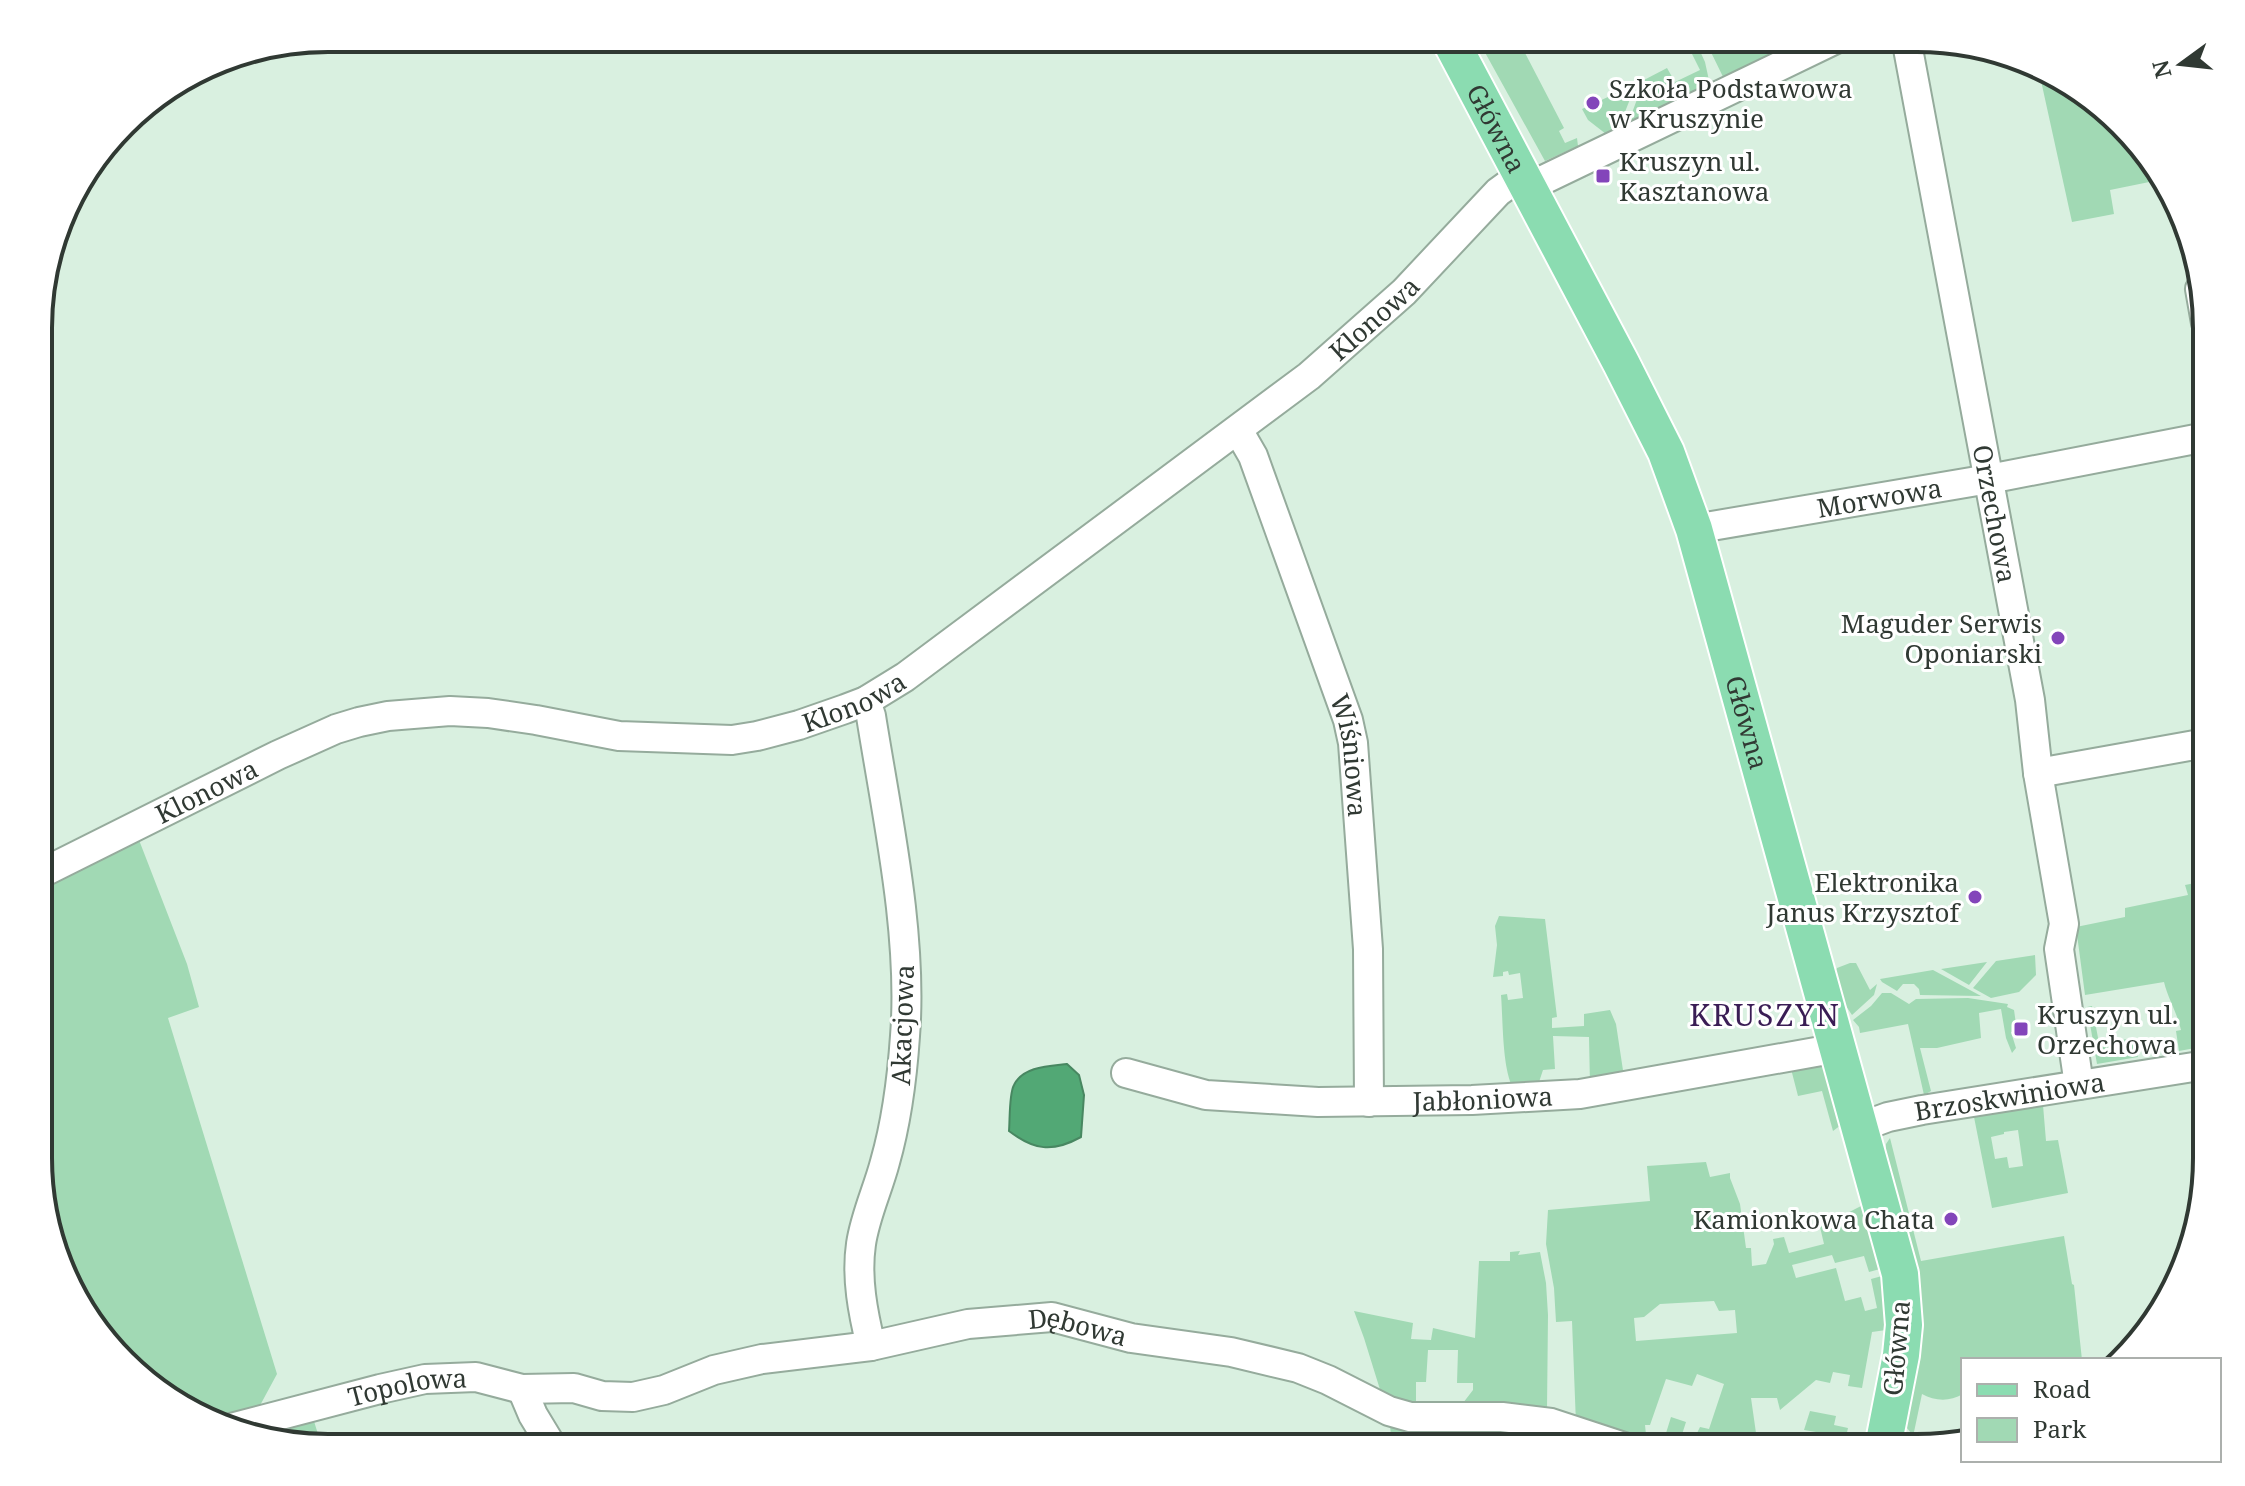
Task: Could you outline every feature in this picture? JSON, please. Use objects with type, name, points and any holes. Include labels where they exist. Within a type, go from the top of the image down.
[{"type":"main road","name":"Główna","points":[[1456,52],[1666,452],[1694,529],[1896,1256],[1903,1295],[1904,1325],[1886,1433]]},
{"type":"street","name":"Klonowa","points":[[52,868],[278,755],[336,729],[388,716],[463,712],[536,720],[619,736],[732,740],[799,725],[866,701],[905,677],[1309,376],[1404,292],[1509,184],[1526,185],[1541,181],[1809,52]]},
{"type":"street","name":"Orzechowa","points":[[1909,52],[2030,700],[2038,773],[2064,924],[2059,949],[2079,1085]]},
{"type":"street","name":"Wiśniowa","points":[[1238,430],[1253,456],[1348,720],[1353,743],[1368,949],[1369,1102]]},
{"type":"street","name":"Morwowa","points":[[1694,529],[1989,479],[2192,440]]},
{"type":"street","name":"Akacjowa","points":[[866,701],[871,716],[901,912],[906,1032],[899,1107],[861,1242],[859,1272],[863,1316],[871,1346]]},
{"type":"street","points":[[2038,773],[2192,746]]},
{"type":"street","name":"Jabłoniowa","points":[[1126,1073],[1206,1095],[1318,1102],[1472,1100],[1580,1094],[1838,1048]]},
{"type":"street","name":"Brzoskwiniowa","points":[[1861,1127],[1922,1110],[2192,1067]]},
{"type":"street","name":"Dębowa","points":[[522,1389],[574,1388],[602,1396],[633,1397],[664,1390],[714,1370],[762,1359],[871,1346],[968,1324],[1052,1317],[1131,1338],[1231,1352],[1298,1368],[1389,1411],[1410,1417],[1502,1417],[1551,1423],[1582,1433]]},
{"type":"street","name":"Topolowa","points":[[252,1422],[425,1379],[476,1377],[522,1389]]},
{"type":"street","points":[[522,1389],[544,1434]]},
{"type":"green space","points":[[1485,52],[1525,52],[1564,128],[1559,131],[1565,143],[1577,138],[1578,146],[1545,161]]},
{"type":"green space","points":[[1691,52],[1700,52],[1710,85],[1628,124],[1644,80],[1667,68],[1675,82],[1700,70]]},
{"type":"green space","points":[[1711,52],[1808,52],[1729,89]]},
{"type":"green space","points":[[2041,82],[2085,109],[2112,133],[2150,182],[2110,190],[2114,214],[2072,222]]},
{"type":"green space","points":[[1636,84],[1621,122],[1622,127],[1606,134],[1588,120],[1582,109]]},
{"type":"green space","points":[[139,840],[187,964],[199,1007],[168,1018],[277,1374],[257,1411],[233,1416],[206,1405],[146,1365],[109,1326],[89,1296],[67,1246],[57,1212],[52,1158],[52,884]]},
{"type":"green space","points":[[2192,884],[2192,1049],[2179,1051],[2176,1031],[2181,1030],[2164,982],[2085,995],[2076,927],[2125,917],[2125,908],[2188,895],[2185,885]]},
{"type":"green space","points":[[1499,916],[1545,919],[1557,1017],[1552,1018],[1552,1028],[1584,1026],[1584,1014],[1610,1010],[1616,1024],[1624,1077],[1590,1085],[1589,1037],[1553,1036],[1555,1069],[1543,1070],[1539,1082],[1532,1087],[1513,1088],[1505,1056],[1501,995],[1507,994],[1508,1000],[1523,998],[1520,973],[1509,975],[1508,971],[1503,972],[1503,976],[1493,977],[1497,945],[1495,926]]},
{"type":"green space","points":[[2035,955],[2036,975],[2019,992],[1991,998],[1973,988],[1996,961]]},
{"type":"green space","points":[[1987,962],[1969,985],[1941,969]]},
{"type":"green space","points":[[1856,963],[1870,990],[1877,984],[1874,995],[1852,1015],[1840,997],[1834,973],[1837,968]]},
{"type":"green space","points":[[1933,970],[1981,996],[1920,995],[1914,984],[1903,984],[1897,991],[1880,979]]},
{"type":"green space","points":[[1882,993],[1891,993],[1909,1004],[1916,999],[1968,998],[2008,1004],[2007,1007],[2014,1010],[2017,1031],[2011,1032],[2016,1048],[2012,1053],[2001,1009],[1979,1013],[1981,1038],[1937,1048],[1920,1048],[1931,1091],[1924,1095],[1908,1024],[1860,1033],[1853,1020]]},
{"type":"green space","points":[[2092,1006],[2099,1043],[2134,1038],[2138,1057],[2097,1064],[2087,1007]]},
{"type":"green space","points":[[1822,1058],[1841,1125],[1833,1131],[1822,1091],[1798,1096],[1790,1065]]},
{"type":"green space","points":[[2043,1105],[2046,1141],[2058,1140],[2068,1193],[1992,1208],[1974,1117]],"holes":[[[2018,1130],[2023,1166],[2009,1168],[2007,1157],[1995,1159],[1991,1137]]]},
{"type":"green space","points":[[1890,1138],[1921,1261],[2064,1236],[2074,1285],[2082,1358],[1961,1358],[1961,1395],[1942,1400],[1922,1394],[1914,1432],[1911,1433],[1903,1423],[1910,1251],[1886,1159],[1886,1144]]},
{"type":"green space","points":[[1706,1162],[1710,1177],[1730,1173],[1740,1204],[1746,1248],[1751,1248],[1752,1266],[1766,1264],[1773,1239],[1784,1237],[1789,1253],[1824,1244],[1820,1227],[1863,1205],[1880,1269],[1869,1272],[1864,1256],[1835,1263],[1832,1255],[1792,1265],[1796,1278],[1836,1268],[1845,1301],[1861,1297],[1865,1311],[1877,1308],[1871,1279],[1882,1276],[1886,1330],[1872,1332],[1862,1388],[1848,1386],[1850,1375],[1833,1372],[1830,1383],[1816,1380],[1780,1410],[1777,1398],[1751,1398],[1756,1433],[1694,1433],[1700,1427],[1709,1429],[1724,1384],[1697,1374],[1692,1386],[1666,1379],[1650,1425],[1645,1425],[1646,1433],[1609,1433],[1576,1424],[1572,1321],[1556,1322],[1546,1244],[1548,1210],[1650,1201],[1647,1166]],"holes":[[[1714,1301],[1719,1311],[1735,1310],[1737,1333],[1636,1341],[1634,1318],[1644,1317],[1660,1304]]]},
{"type":"green space","points":[[1520,1251],[1518,1255],[1540,1252],[1546,1283],[1547,1409],[1457,1404],[1463,1403],[1473,1390],[1473,1383],[1457,1383],[1458,1350],[1428,1350],[1426,1382],[1416,1382],[1416,1405],[1382,1396],[1354,1311],[1413,1323],[1411,1339],[1431,1340],[1433,1328],[1475,1338],[1479,1261],[1510,1261],[1510,1252]]},
{"type":"green space","points":[[1810,1411],[1836,1416],[1834,1425],[1848,1428],[1847,1433],[1804,1430]]},
{"type":"green space","points":[[1671,1417],[1686,1422],[1682,1433],[1666,1433]]},
{"type":"green space","points":[[313,1418],[318,1433],[292,1432],[270,1428]]},
{"type":"green space","points":[[1469,1424],[1470,1433],[1391,1433],[1390,1425]]},
{"type":"green space","points":[[1519,1427],[1545,1433],[1519,1433]]},
{"type":"shaded area","points":[[1067,1064],[1079,1075],[1084,1095],[1081,1137],[1061,1145],[1044,1147],[1027,1142],[1009,1131],[1011,1094],[1018,1079],[1038,1068]]},
{"type":"place","name":"Szkoła Podstawowa w Kruszynie","points":[[1593,103]]},
{"type":"place","name":"Kruszyn ul. Kasztanowa","points":[[1603,176]]},
{"type":"place","name":"Maguder Serwis Oponiarski","points":[[2058,638]]},
{"type":"place","name":"Elektronika Janus Krzysztof","points":[[1975,897]]},
{"type":"place","name":"Kruszyn ul. Orzechowa","points":[[2021,1029]]},
{"type":"place","name":"Kamionkowa Chata","points":[[1951,1219]]},
{"type":"district","name":"KRUSZYN","points":[[1765,1014]]}]
